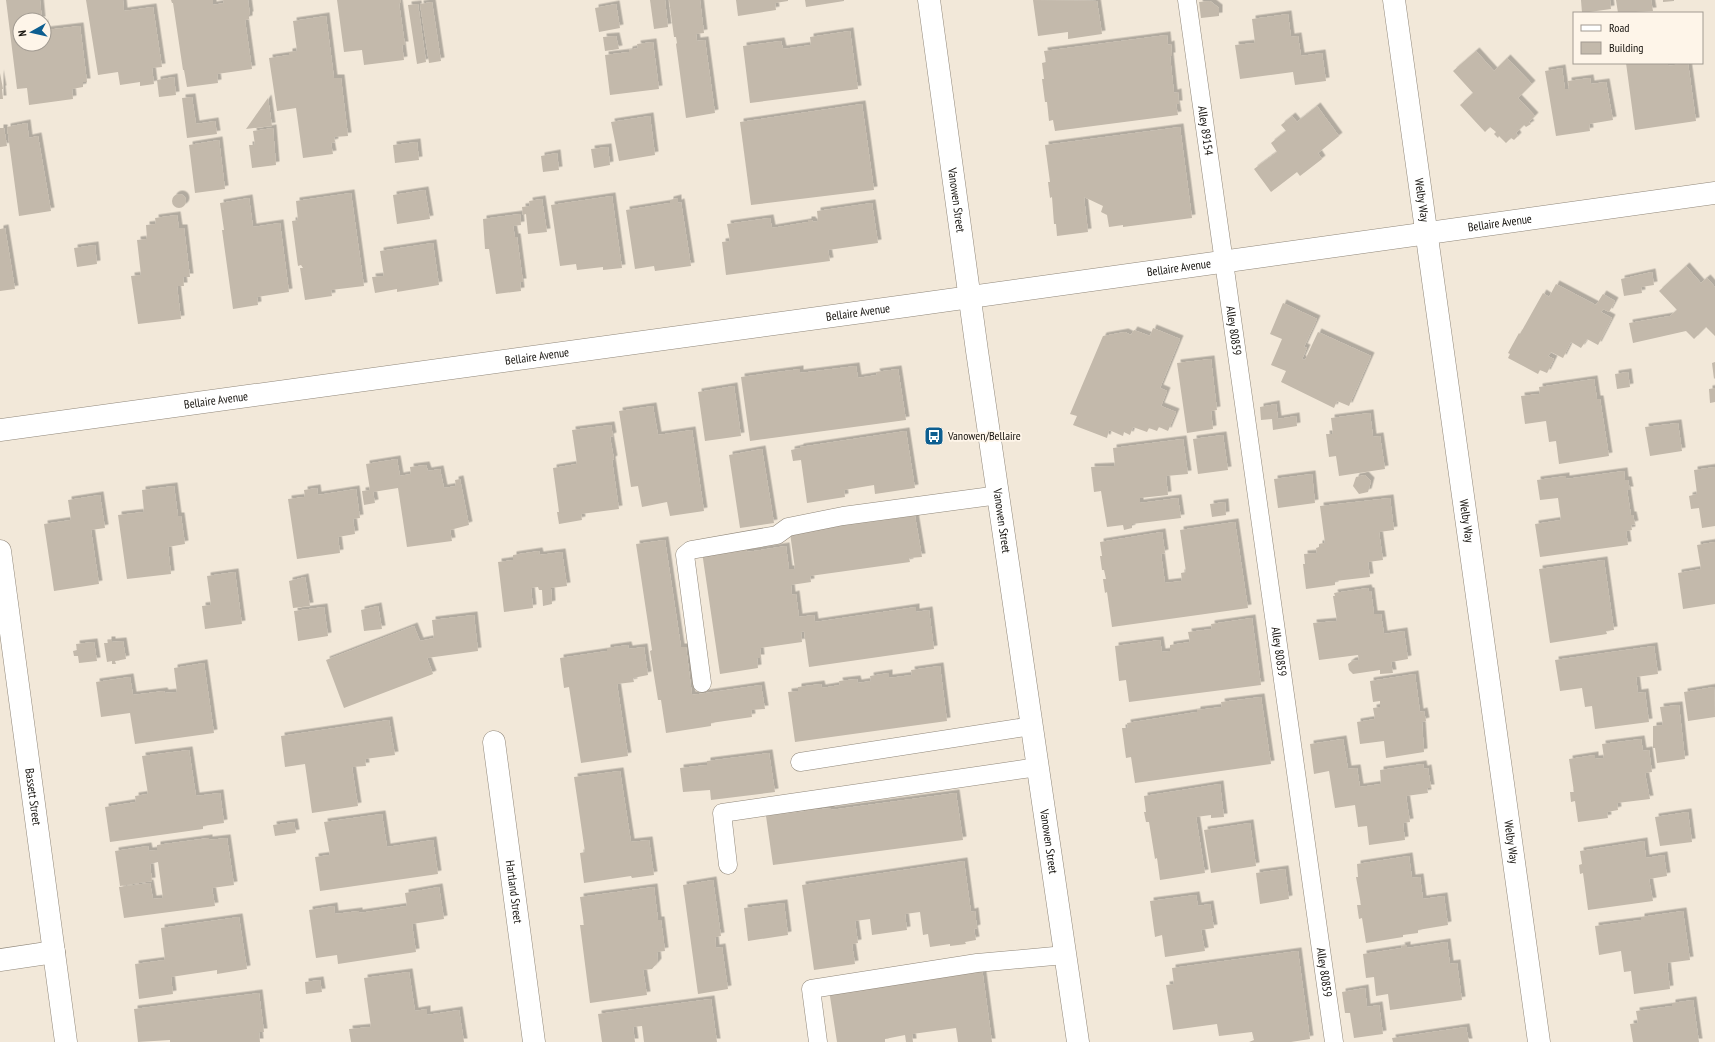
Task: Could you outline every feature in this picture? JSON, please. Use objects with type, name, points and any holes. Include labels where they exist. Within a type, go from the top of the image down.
[{"type":"street","name":"Vanowen Street","points":[[929,0],[970,297],[1078,1042]]},
{"type":"street","name":"Welby Way","points":[[1394,0],[1540,1042]]},
{"type":"street","name":"Bellaire Avenue","points":[[0,430],[1715,193]]},
{"type":"street","name":"Bassett Street","points":[[0,551],[66,1042]]},
{"type":"street","name":"Hartland Street","points":[[494,742],[534,1042]]},
{"type":"street","points":[[0,960],[54,952]]},
{"type":"lane","name":"Alley 89154","points":[[1186,0],[1223,262]]},
{"type":"lane","name":"Alley 80859","points":[[1223,262],[1334,1042]]},
{"type":"lane","points":[[702,682],[685,555],[691,550],[777,535],[788,527],[843,516],[999,494]]},
{"type":"lane","points":[[800,762],[1032,726]]},
{"type":"lane","points":[[728,865],[722,813],[1038,767]]},
{"type":"lane","points":[[818,1042],[811,989],[977,963],[1065,955]]},
{"type":"building","points":[[6,0],[40,0],[41,12],[12,12],[12,49]]},
{"type":"building","points":[[86,0],[123,0],[124,11],[153,7],[162,67],[152,68],[154,84],[140,86],[140,82],[120,85],[118,72],[98,75]]},
{"type":"building","points":[[171,0],[213,0],[213,5],[224,3],[223,0],[248,0],[250,15],[249,19],[245,20],[252,69],[217,74],[218,83],[187,87],[173,3]]},
{"type":"building","points":[[337,0],[400,0],[401,3],[399,3],[405,45],[402,45],[404,60],[364,65],[362,50],[344,52]]},
{"type":"building","points":[[650,0],[665,0],[668,27],[654,29]]},
{"type":"building","points":[[669,0],[700,0],[704,33],[696,34],[697,42],[705,40],[715,113],[686,118],[677,43],[676,37],[674,37]]},
{"type":"building","points":[[736,0],[788,1],[775,3],[776,10],[738,16]]},
{"type":"building","points":[[805,0],[844,0],[844,1],[806,7]]},
{"type":"building","points":[[1033,0],[1097,1],[1102,34],[1068,39],[1068,32],[1038,36]]},
{"type":"building","points":[[1581,0],[1610,0],[1611,9],[1582,12]]},
{"type":"building","points":[[1616,0],[1651,0],[1653,11],[1618,12]]},
{"type":"building","points":[[1663,0],[1674,0],[1674,1],[1663,2]]},
{"type":"building","points":[[1210,1],[1219,8],[1219,16],[1201,18],[1199,2]]},
{"type":"building","points":[[432,2],[441,61],[429,63],[420,4]]},
{"type":"building","points":[[418,4],[426,62],[417,64],[408,5]]},
{"type":"building","points":[[616,4],[620,28],[599,32],[595,8]]},
{"type":"building","points":[[1288,14],[1291,37],[1298,36],[1301,56],[1322,53],[1326,81],[1295,85],[1293,72],[1240,79],[1235,45],[1255,43],[1252,19]]},
{"type":"building","points":[[326,16],[334,78],[341,78],[348,136],[334,137],[335,142],[331,143],[333,154],[303,158],[296,108],[277,111],[269,58],[289,55],[289,52],[297,51],[293,21]]},
{"type":"building","points":[[80,26],[87,82],[83,82],[83,87],[72,89],[73,99],[29,105],[27,88],[17,89],[12,52],[52,52],[52,29]]},
{"type":"building","points":[[850,31],[858,89],[750,103],[743,46],[781,41],[783,49],[811,45],[810,37]]},
{"type":"building","points":[[1167,35],[1168,45],[1171,44],[1172,56],[1170,56],[1174,93],[1178,92],[1179,104],[1176,104],[1178,115],[1055,131],[1053,120],[1049,121],[1047,102],[1045,102],[1042,79],[1044,79],[1042,63],[1046,62],[1044,51]]},
{"type":"building","points":[[616,36],[619,49],[605,51],[603,37]]},
{"type":"building","points":[[653,42],[659,89],[610,95],[605,55],[629,52],[629,50],[638,48],[637,44]]},
{"type":"building","points":[[1476,51],[1494,71],[1507,58],[1532,84],[1518,98],[1535,116],[1529,122],[1531,124],[1526,127],[1524,125],[1516,133],[1518,136],[1514,140],[1511,138],[1506,143],[1499,136],[1498,138],[1494,134],[1496,132],[1490,127],[1485,132],[1460,105],[1473,93],[1453,71]]},
{"type":"building","points":[[1626,64],[1668,64],[1668,66],[1688,64],[1696,121],[1635,130]]},
{"type":"building","points":[[1562,68],[1565,89],[1569,89],[1568,81],[1590,78],[1591,84],[1606,82],[1613,120],[1589,124],[1590,131],[1556,136],[1545,71]]},
{"type":"building","points":[[0,73],[3,89],[3,99],[0,99]]},
{"type":"building","points":[[174,77],[176,95],[159,97],[157,80]]},
{"type":"building","points":[[192,97],[196,124],[215,121],[217,134],[187,138],[182,98]]},
{"type":"building","points":[[268,98],[272,126],[246,129]]},
{"type":"building","points":[[862,104],[874,190],[751,205],[740,122]]},
{"type":"building","points":[[1317,106],[1339,136],[1318,153],[1322,159],[1300,176],[1297,172],[1271,192],[1254,169],[1277,152],[1271,143],[1286,131],[1281,125],[1292,116],[1297,122]]},
{"type":"building","points":[[650,116],[655,155],[619,161],[611,122]]},
{"type":"building","points":[[27,123],[29,138],[38,136],[51,211],[19,216],[7,127]]},
{"type":"building","points":[[1180,127],[1192,218],[1123,227],[1123,225],[1109,227],[1107,215],[1101,212],[1103,206],[1084,197],[1088,232],[1057,236],[1056,224],[1054,224],[1052,197],[1050,198],[1048,182],[1050,182],[1045,145]]},
{"type":"building","points":[[0,128],[4,128],[7,146],[0,147]]},
{"type":"building","points":[[273,128],[276,165],[252,168],[249,145],[255,145],[253,131]]},
{"type":"building","points":[[219,140],[225,189],[195,193],[189,145]]},
{"type":"building","points":[[417,142],[419,160],[395,163],[393,145]]},
{"type":"building","points":[[608,147],[610,165],[594,168],[591,149]]},
{"type":"building","points":[[557,153],[559,170],[543,172],[541,156]]},
{"type":"building","points":[[425,190],[430,219],[397,224],[393,195]]},
{"type":"building","points":[[351,193],[364,286],[331,290],[332,296],[305,300],[300,268],[303,268],[301,265],[298,266],[292,221],[298,220],[296,201]]},
{"type":"building","points":[[179,194],[184,196],[186,201],[184,206],[179,208],[174,206],[172,201],[174,196]]},
{"type":"building","points":[[612,196],[622,268],[603,270],[603,267],[577,270],[576,264],[560,266],[551,205]]},
{"type":"building","points":[[249,198],[253,227],[280,223],[289,292],[257,297],[258,305],[233,309],[222,230],[224,230],[220,203]]},
{"type":"building","points":[[678,198],[678,203],[681,202],[691,266],[655,271],[654,266],[635,269],[626,210],[670,203],[670,200]]},
{"type":"building","points":[[542,199],[547,232],[528,234],[526,214],[523,215],[522,207],[530,206],[529,201]]},
{"type":"building","points":[[872,203],[878,243],[828,250],[830,261],[726,275],[722,242],[730,241],[727,224],[770,218],[772,228],[808,222],[808,220],[812,220],[813,222],[818,221],[817,211]]},
{"type":"building","points":[[520,214],[521,225],[513,226],[515,237],[517,237],[523,282],[520,282],[521,291],[496,294],[489,249],[485,249],[483,219]]},
{"type":"building","points":[[177,215],[179,228],[184,228],[190,277],[183,277],[184,286],[177,286],[181,319],[138,324],[131,276],[141,275],[137,240],[147,239],[146,225],[156,224],[155,218]]},
{"type":"building","points":[[5,228],[15,289],[0,291],[0,229]]},
{"type":"building","points":[[433,243],[439,285],[397,292],[397,289],[375,293],[372,277],[384,276],[380,251]]},
{"type":"building","points":[[95,245],[97,264],[77,267],[74,248]]},
{"type":"building","points":[[1686,266],[1701,283],[1707,278],[1715,287],[1715,336],[1706,327],[1694,339],[1686,331],[1633,343],[1629,323],[1670,316],[1677,310],[1659,291]]},
{"type":"building","points":[[1652,272],[1654,285],[1641,287],[1642,293],[1624,296],[1621,279]]},
{"type":"building","points":[[1556,284],[1596,305],[1603,294],[1615,301],[1609,312],[1603,309],[1601,312],[1612,318],[1598,345],[1587,339],[1581,348],[1571,342],[1563,358],[1551,352],[1548,356],[1554,359],[1547,373],[1540,370],[1538,374],[1508,358],[1510,354],[1508,353],[1543,293],[1549,297]]},
{"type":"building","points":[[1283,303],[1317,319],[1304,347],[1307,348],[1302,359],[1305,360],[1318,332],[1371,356],[1349,406],[1337,401],[1334,408],[1281,382],[1286,371],[1271,365],[1282,339],[1270,334]]},
{"type":"building","points":[[1153,328],[1180,339],[1160,388],[1167,391],[1161,406],[1176,412],[1168,431],[1159,427],[1157,431],[1149,428],[1147,432],[1133,427],[1130,435],[1124,432],[1123,436],[1109,430],[1107,438],[1073,425],[1077,416],[1070,414],[1103,336],[1125,332],[1131,335],[1134,330],[1150,336]]},
{"type":"building","points":[[1211,359],[1217,410],[1211,411],[1213,429],[1187,433],[1177,363]]},
{"type":"building","points":[[1715,362],[1715,378],[1714,379],[1712,363]]},
{"type":"building","points":[[856,366],[858,378],[877,375],[876,372],[898,369],[906,420],[750,441],[741,377],[800,369],[800,373]]},
{"type":"building","points":[[1628,372],[1630,387],[1617,389],[1615,374]]},
{"type":"building","points":[[1594,379],[1597,399],[1600,399],[1609,456],[1559,464],[1556,441],[1549,442],[1546,421],[1525,424],[1521,396],[1540,394],[1539,387]]},
{"type":"building","points":[[734,386],[741,436],[705,441],[698,392]]},
{"type":"building","points":[[1715,388],[1715,402],[1710,403],[1709,389]]},
{"type":"building","points":[[1276,404],[1278,419],[1296,416],[1297,426],[1273,430],[1272,419],[1261,420],[1260,407]]},
{"type":"building","points":[[653,406],[658,435],[692,430],[704,511],[670,516],[667,502],[642,507],[638,486],[631,487],[619,411]]},
{"type":"building","points":[[1370,413],[1373,437],[1380,436],[1385,469],[1339,476],[1336,456],[1329,457],[1326,434],[1333,434],[1331,418]]},
{"type":"building","points":[[1678,423],[1682,451],[1650,456],[1645,427]]},
{"type":"building","points":[[611,425],[613,436],[610,437],[614,459],[612,460],[619,509],[581,514],[582,520],[559,524],[557,512],[559,512],[553,468],[577,464],[572,430]]},
{"type":"building","points":[[906,431],[915,488],[875,494],[874,485],[844,490],[845,497],[807,503],[801,460],[793,461],[791,450],[800,447]]},
{"type":"building","points":[[1223,435],[1228,470],[1198,474],[1193,439]]},
{"type":"building","points":[[1183,439],[1188,474],[1166,476],[1168,495],[1140,498],[1140,503],[1178,498],[1181,518],[1132,524],[1132,528],[1124,530],[1123,525],[1107,527],[1101,491],[1094,492],[1091,467],[1115,466],[1113,448]]},
{"type":"building","points":[[762,449],[774,523],[740,528],[729,455]]},
{"type":"building","points":[[397,459],[400,476],[411,474],[410,467],[426,465],[428,471],[440,469],[444,488],[456,486],[455,480],[460,479],[469,525],[450,530],[452,541],[407,547],[398,488],[373,492],[375,503],[364,505],[362,491],[370,490],[366,464]]},
{"type":"building","points":[[1715,467],[1715,526],[1702,528],[1699,508],[1691,509],[1689,496],[1697,494],[1694,470]]},
{"type":"building","points":[[1624,471],[1625,480],[1628,480],[1630,490],[1627,490],[1631,515],[1633,515],[1635,524],[1631,525],[1632,530],[1626,531],[1628,545],[1540,557],[1535,524],[1561,520],[1558,498],[1540,500],[1537,480],[1566,476],[1566,479]]},
{"type":"building","points":[[1312,474],[1315,503],[1278,508],[1274,479]]},
{"type":"building","points":[[1365,475],[1371,481],[1368,492],[1359,494],[1353,486],[1356,477]]},
{"type":"building","points":[[174,486],[178,516],[181,516],[185,544],[168,547],[171,574],[127,579],[118,515],[144,512],[142,490]]},
{"type":"building","points":[[317,488],[318,495],[356,489],[360,518],[353,519],[355,534],[338,537],[340,553],[297,559],[288,499],[305,497],[304,490]]},
{"type":"building","points":[[100,495],[105,528],[91,530],[99,584],[54,591],[44,524],[71,520],[68,500]]},
{"type":"building","points":[[1390,498],[1394,530],[1379,532],[1383,560],[1368,562],[1370,577],[1335,581],[1335,585],[1306,589],[1303,564],[1305,564],[1304,554],[1317,553],[1316,548],[1319,547],[1319,544],[1325,543],[1320,506]]},
{"type":"building","points":[[1225,502],[1226,515],[1212,517],[1210,504]]},
{"type":"building","points":[[915,516],[922,557],[909,558],[910,562],[810,576],[811,582],[791,585],[792,595],[796,594],[799,617],[814,615],[815,622],[916,607],[916,612],[929,610],[934,649],[809,667],[804,631],[801,632],[802,642],[760,648],[761,658],[757,658],[758,668],[720,674],[702,552],[746,546],[747,552],[786,546],[789,569],[795,569],[790,533]]},
{"type":"building","points":[[1235,522],[1248,608],[1112,627],[1107,592],[1105,593],[1103,579],[1106,579],[1104,570],[1102,570],[1100,542],[1162,532],[1165,553],[1161,554],[1165,583],[1182,581],[1181,573],[1186,572],[1180,530]]},
{"type":"building","points":[[665,540],[681,647],[686,647],[692,695],[761,685],[765,709],[751,710],[752,717],[711,723],[711,726],[666,733],[661,700],[658,700],[650,651],[652,650],[636,544]]},
{"type":"building","points":[[1715,542],[1715,604],[1683,609],[1678,573],[1701,569],[1697,545]]},
{"type":"building","points":[[539,551],[540,555],[562,552],[567,586],[551,588],[552,604],[543,606],[542,590],[539,590],[538,587],[531,588],[533,608],[504,612],[498,562],[513,560],[513,555]]},
{"type":"building","points":[[1604,560],[1614,630],[1606,631],[1607,634],[1550,643],[1539,569]]},
{"type":"building","points":[[235,572],[242,624],[205,629],[202,606],[211,605],[207,576]]},
{"type":"building","points":[[305,577],[310,606],[293,608],[289,581]]},
{"type":"building","points":[[1368,588],[1369,591],[1371,591],[1374,614],[1381,614],[1384,634],[1404,631],[1408,659],[1391,662],[1393,673],[1380,674],[1380,670],[1353,674],[1349,670],[1348,664],[1352,661],[1359,660],[1358,655],[1319,660],[1313,623],[1337,621],[1333,596],[1335,596],[1334,593]]},
{"type":"building","points":[[378,606],[382,629],[364,631],[361,610]]},
{"type":"building","points":[[324,607],[328,636],[298,641],[294,611]]},
{"type":"building","points":[[474,615],[478,651],[427,658],[433,674],[344,708],[326,660],[414,626],[420,641],[434,638],[432,620]]},
{"type":"building","points":[[1252,618],[1261,685],[1129,702],[1126,680],[1119,681],[1115,646],[1160,640],[1162,652],[1170,651],[1170,645],[1190,642],[1188,632],[1212,629],[1211,624]]},
{"type":"building","points":[[108,640],[112,640],[112,642],[123,641],[126,659],[115,661],[116,664],[112,664],[112,661],[107,662],[104,643],[108,643]]},
{"type":"building","points":[[94,642],[97,661],[79,663],[78,656],[74,656],[73,651],[77,650],[76,644]]},
{"type":"building","points":[[628,645],[629,649],[644,647],[648,675],[633,678],[634,682],[617,684],[628,756],[581,763],[569,687],[564,688],[560,658],[607,651],[607,648]]},
{"type":"building","points":[[1654,646],[1658,674],[1636,677],[1638,693],[1645,692],[1649,722],[1595,729],[1592,706],[1585,707],[1582,688],[1560,691],[1555,660]]},
{"type":"building","points":[[204,663],[214,733],[135,744],[130,713],[101,717],[96,682],[130,677],[133,695],[164,691],[165,693],[177,692],[174,668]]},
{"type":"building","points":[[940,666],[947,721],[795,742],[788,692],[798,691],[798,687],[821,684],[822,688],[840,685],[839,681],[857,679],[858,683],[871,681],[870,676],[889,673],[889,678],[912,675],[911,670]]},
{"type":"building","points":[[1415,674],[1420,712],[1424,711],[1426,721],[1422,722],[1424,752],[1386,758],[1384,741],[1360,744],[1357,722],[1375,719],[1373,708],[1380,707],[1380,701],[1373,702],[1370,681]]},
{"type":"building","points":[[1714,687],[1715,717],[1688,721],[1684,692]]},
{"type":"building","points":[[1261,697],[1271,764],[1135,783],[1131,757],[1126,758],[1122,728],[1128,728],[1127,723],[1222,707],[1221,702]]},
{"type":"building","points":[[1679,705],[1685,759],[1657,763],[1655,748],[1653,748],[1653,726],[1663,725],[1660,707]]},
{"type":"building","points":[[389,720],[395,755],[365,759],[366,766],[352,767],[358,806],[312,813],[305,764],[285,767],[281,736]]},
{"type":"building","points":[[1343,739],[1348,769],[1357,768],[1360,787],[1381,784],[1380,770],[1423,764],[1424,769],[1428,768],[1431,788],[1427,788],[1428,793],[1406,796],[1410,822],[1403,823],[1405,840],[1369,845],[1367,826],[1358,827],[1355,805],[1335,808],[1329,771],[1314,774],[1310,744]]},
{"type":"building","points":[[1641,739],[1643,751],[1649,750],[1652,772],[1645,773],[1650,799],[1617,803],[1618,810],[1607,812],[1608,818],[1578,822],[1575,801],[1571,802],[1570,792],[1574,792],[1569,759],[1595,755],[1595,759],[1604,758],[1602,744]]},
{"type":"building","points":[[189,750],[196,796],[220,793],[224,823],[203,826],[203,829],[110,842],[105,807],[136,802],[135,796],[148,794],[142,756]]},
{"type":"building","points":[[769,753],[775,792],[711,800],[710,790],[683,792],[680,768],[707,765],[707,761]]},
{"type":"building","points":[[620,771],[631,842],[649,840],[654,875],[632,878],[631,876],[584,883],[580,853],[585,852],[574,777]]},
{"type":"building","points":[[1220,784],[1224,817],[1211,818],[1211,815],[1196,817],[1205,873],[1160,880],[1149,822],[1146,822],[1144,812],[1146,812],[1144,796]]},
{"type":"building","points":[[956,793],[963,840],[773,865],[766,816],[806,811],[805,806],[812,805],[813,810],[831,808],[831,810]]},
{"type":"building","points":[[1688,812],[1692,842],[1660,846],[1655,817]]},
{"type":"building","points":[[382,814],[387,847],[433,840],[438,874],[320,891],[315,857],[330,855],[324,822]]},
{"type":"building","points":[[294,822],[296,833],[275,836],[273,825]]},
{"type":"building","points":[[1250,823],[1256,866],[1211,873],[1204,830]]},
{"type":"building","points":[[209,838],[209,840],[227,838],[234,885],[212,888],[215,906],[124,918],[119,887],[150,883],[153,899],[163,898],[158,862],[150,864],[152,881],[120,886],[115,851],[148,846],[149,851],[157,850],[157,845]]},
{"type":"building","points":[[1644,841],[1646,858],[1664,855],[1667,876],[1649,879],[1653,901],[1588,910],[1583,873],[1580,874],[1579,865],[1582,864],[1580,851]]},
{"type":"building","points":[[1409,856],[1412,878],[1420,877],[1423,899],[1444,896],[1448,925],[1418,930],[1418,933],[1403,935],[1403,937],[1366,943],[1362,918],[1359,919],[1357,905],[1361,905],[1356,877],[1358,877],[1357,864]]},
{"type":"building","points":[[964,861],[971,912],[975,911],[977,928],[974,929],[976,940],[965,942],[966,944],[950,946],[950,944],[930,947],[928,934],[923,935],[920,912],[905,914],[907,930],[872,935],[870,919],[855,921],[858,943],[852,944],[855,964],[814,970],[802,885]]},
{"type":"building","points":[[1285,869],[1289,899],[1260,904],[1256,873]]},
{"type":"building","points":[[713,880],[721,936],[715,937],[716,948],[722,947],[728,989],[698,994],[683,885]]},
{"type":"building","points":[[439,887],[444,919],[412,924],[416,952],[338,964],[337,955],[316,958],[309,910],[334,906],[335,914],[359,911],[359,913],[407,906],[405,893]]},
{"type":"building","points":[[654,887],[658,920],[661,920],[665,951],[657,952],[658,962],[652,969],[643,970],[647,995],[590,1003],[580,925],[584,925],[580,897]]},
{"type":"building","points":[[1196,895],[1198,906],[1210,904],[1214,928],[1201,930],[1205,951],[1165,957],[1162,935],[1155,937],[1150,901]]},
{"type":"building","points":[[784,903],[788,935],[748,941],[744,908]]},
{"type":"building","points":[[1683,911],[1690,960],[1667,963],[1670,989],[1634,994],[1631,971],[1624,972],[1621,951],[1599,955],[1595,926],[1641,920],[1641,917]]},
{"type":"building","points":[[239,917],[247,969],[217,974],[217,970],[171,977],[173,994],[139,999],[135,964],[165,960],[161,928]]},
{"type":"building","points":[[1447,942],[1450,964],[1457,963],[1462,1000],[1390,1010],[1388,994],[1376,996],[1374,977],[1366,978],[1363,954],[1402,948],[1401,946],[1407,945],[1407,948]]},
{"type":"building","points":[[1298,951],[1310,1039],[1291,1042],[1249,1042],[1254,1040],[1252,1032],[1219,1036],[1217,1024],[1173,1030],[1166,985],[1174,984],[1172,968]]},
{"type":"building","points":[[982,968],[992,1042],[958,1042],[956,1028],[912,1034],[913,1042],[906,1042],[905,1035],[885,1039],[885,1042],[837,1042],[829,990]]},
{"type":"building","points":[[409,972],[415,1011],[427,1009],[427,1015],[459,1010],[464,1042],[351,1042],[349,1029],[371,1027],[364,978]]},
{"type":"building","points":[[320,980],[322,992],[306,994],[305,982]]},
{"type":"building","points":[[1365,988],[1367,1007],[1379,1005],[1383,1034],[1354,1038],[1350,1013],[1345,1013],[1342,992]]},
{"type":"building","points":[[259,993],[264,1032],[259,1032],[260,1042],[170,1042],[170,1040],[138,1042],[134,1009]]},
{"type":"building","points":[[711,999],[717,1042],[644,1042],[642,1026],[633,1027],[635,1042],[602,1042],[598,1014]]},
{"type":"building","points":[[1693,1000],[1699,1042],[1633,1042],[1630,1024],[1638,1023],[1636,1011],[1672,1006],[1672,1003]]},
{"type":"building","points":[[1466,1027],[1469,1042],[1393,1042],[1392,1038]]},
{"type":"place","name":"Vanowen/Bellaire","points":[[934,436]]}]
